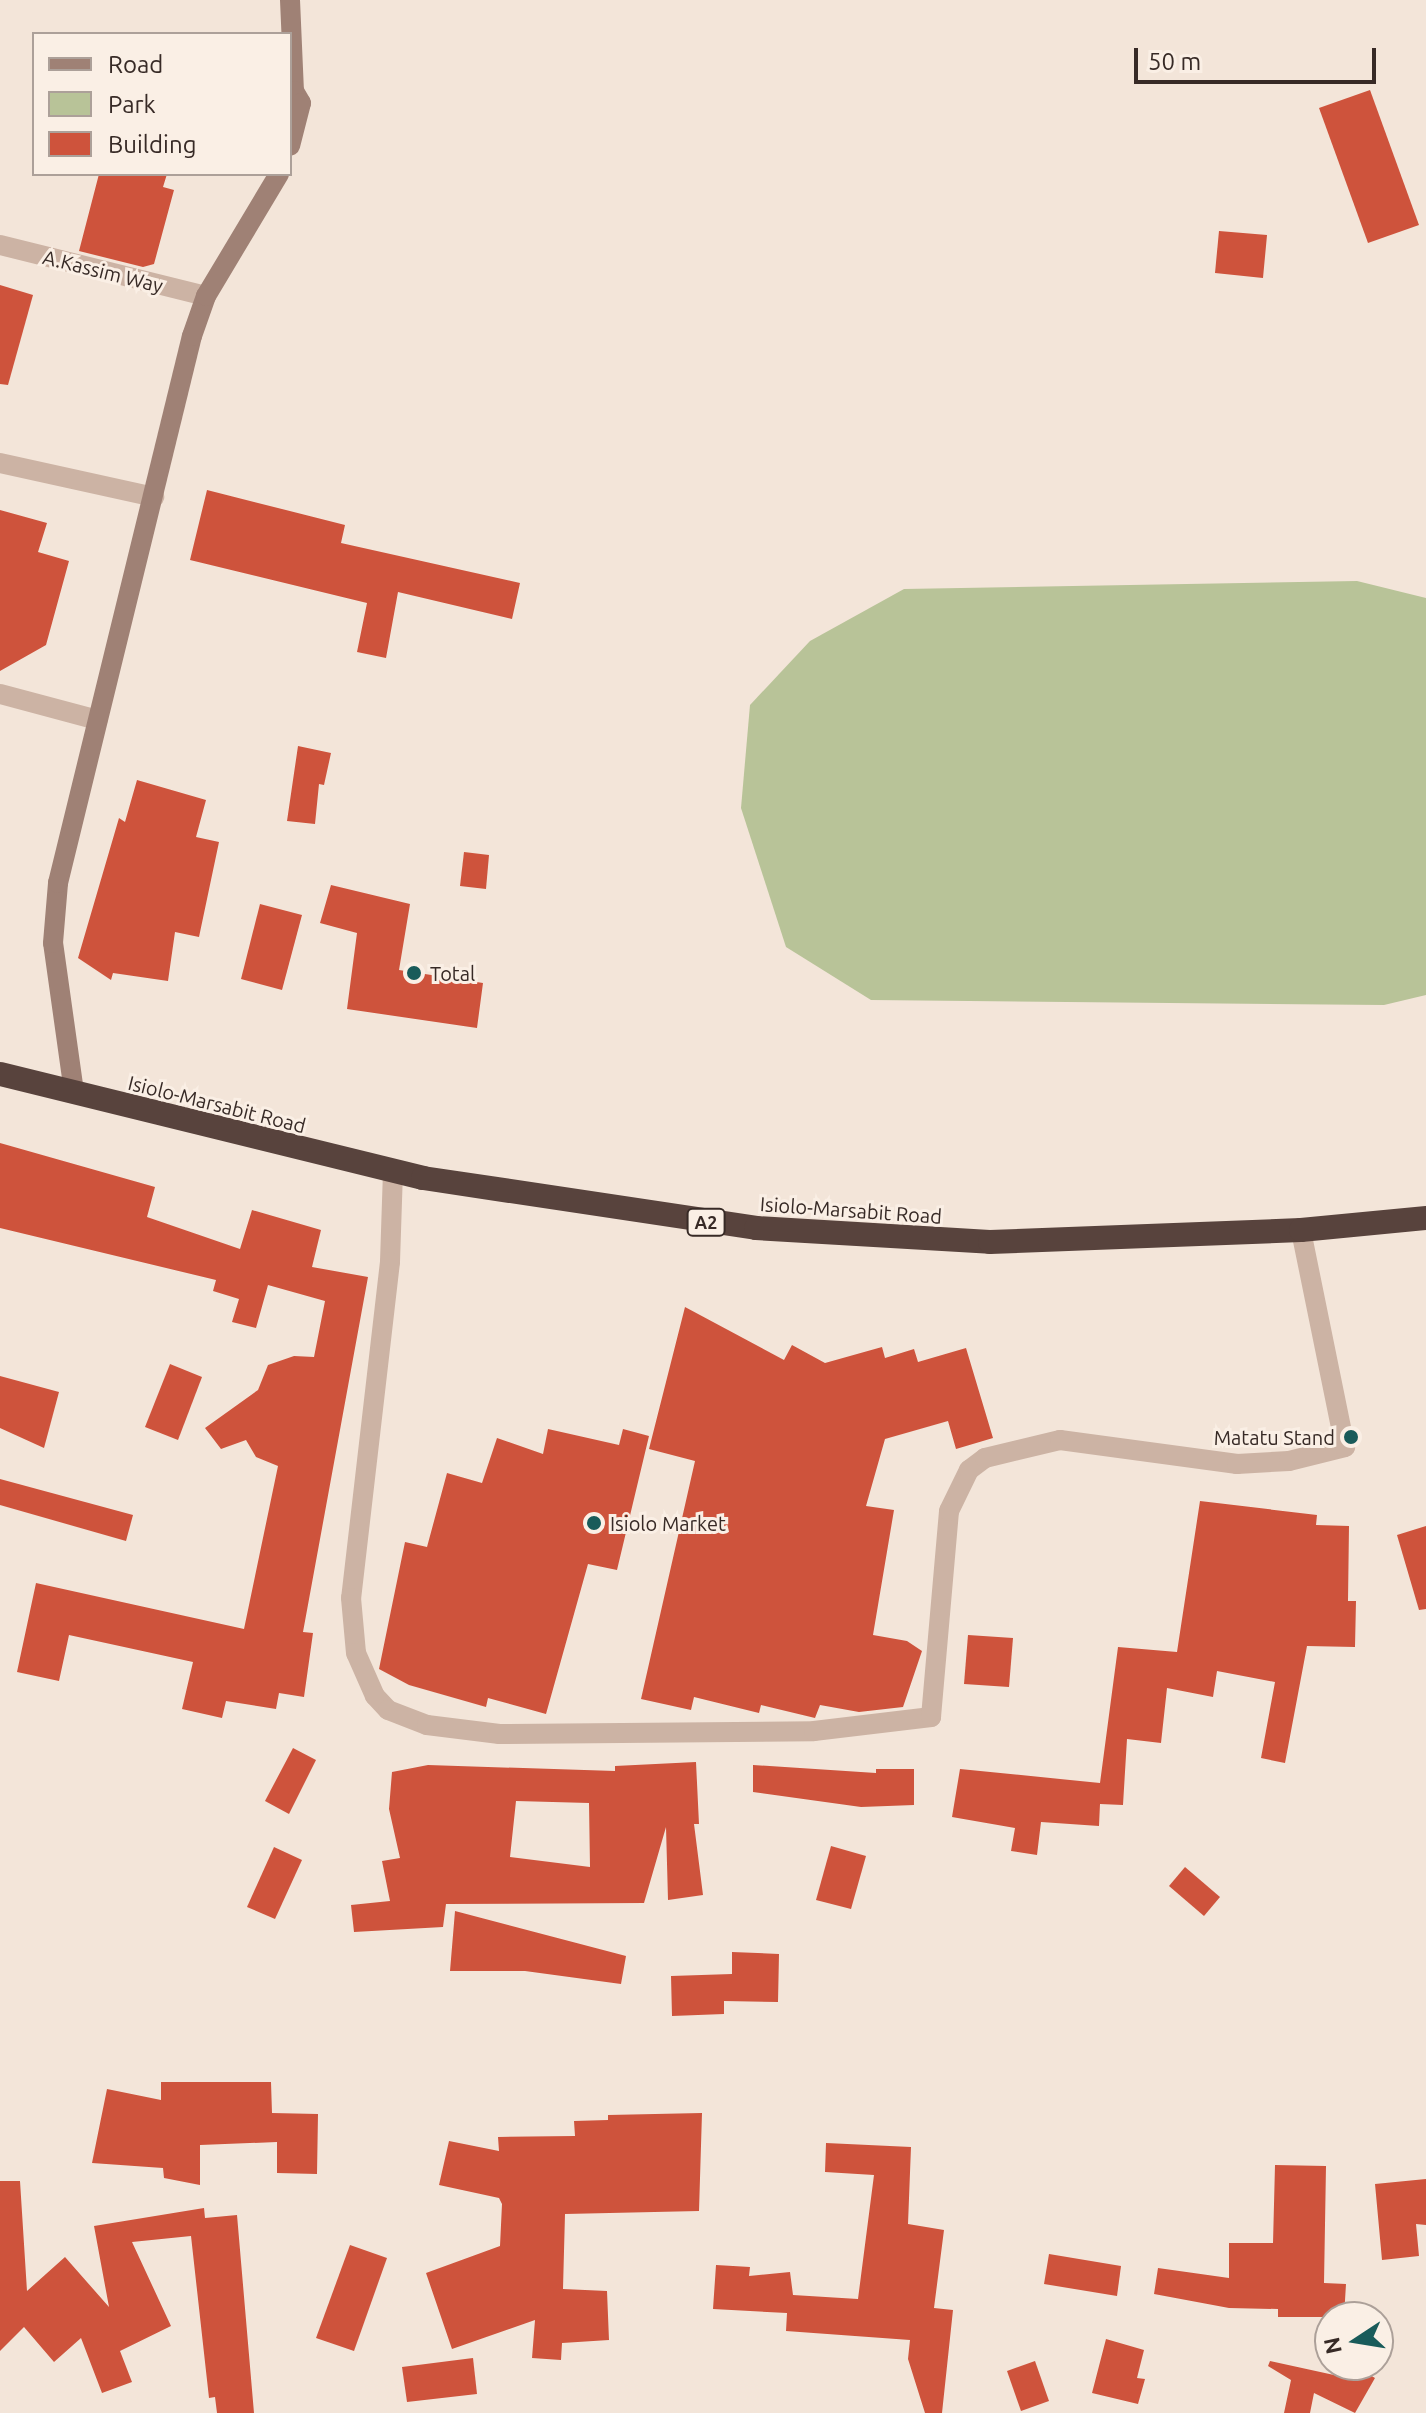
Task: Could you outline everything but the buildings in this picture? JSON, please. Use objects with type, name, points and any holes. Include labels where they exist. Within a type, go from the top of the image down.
[{"type":"highway","name":"Isiolo-Marsabit Road","points":[[0,1074],[393,1171],[633,1212],[862,1238],[990,1242],[1301,1230],[1426,1218]]},
{"type":"street","points":[[290,0],[291,32]]},
{"type":"street","points":[[292,46],[294,91],[301,103],[292,138]]},
{"type":"street","points":[[74,1092],[55,961],[55,903],[98,720],[206,296],[278,176]]},
{"type":"street","name":"A.Kassim Way","points":[[0,245],[206,296]]},
{"type":"street","points":[[0,463],[154,497]]},
{"type":"street","points":[[0,694],[98,720]]},
{"type":"street","points":[[393,1171],[389,1276],[351,1598],[356,1653],[375,1696],[388,1710],[427,1725],[499,1734],[814,1731],[931,1717],[949,1511],[959,1483],[985,1458],[1060,1440],[1094,1440],[1237,1464],[1289,1461],[1345,1447],[1301,1230]]},
{"type":"green space","points":[[1357,581],[1426,598],[1426,995],[1384,1005],[871,1000],[786,947],[741,808],[750,705],[810,641],[904,589]]},
{"type":"place","name":"Total","points":[[414,973]]},
{"type":"place","name":"Matatu Stand","points":[[1351,1437]]},
{"type":"place","name":"Isiolo Market","points":[[594,1523]]}]
